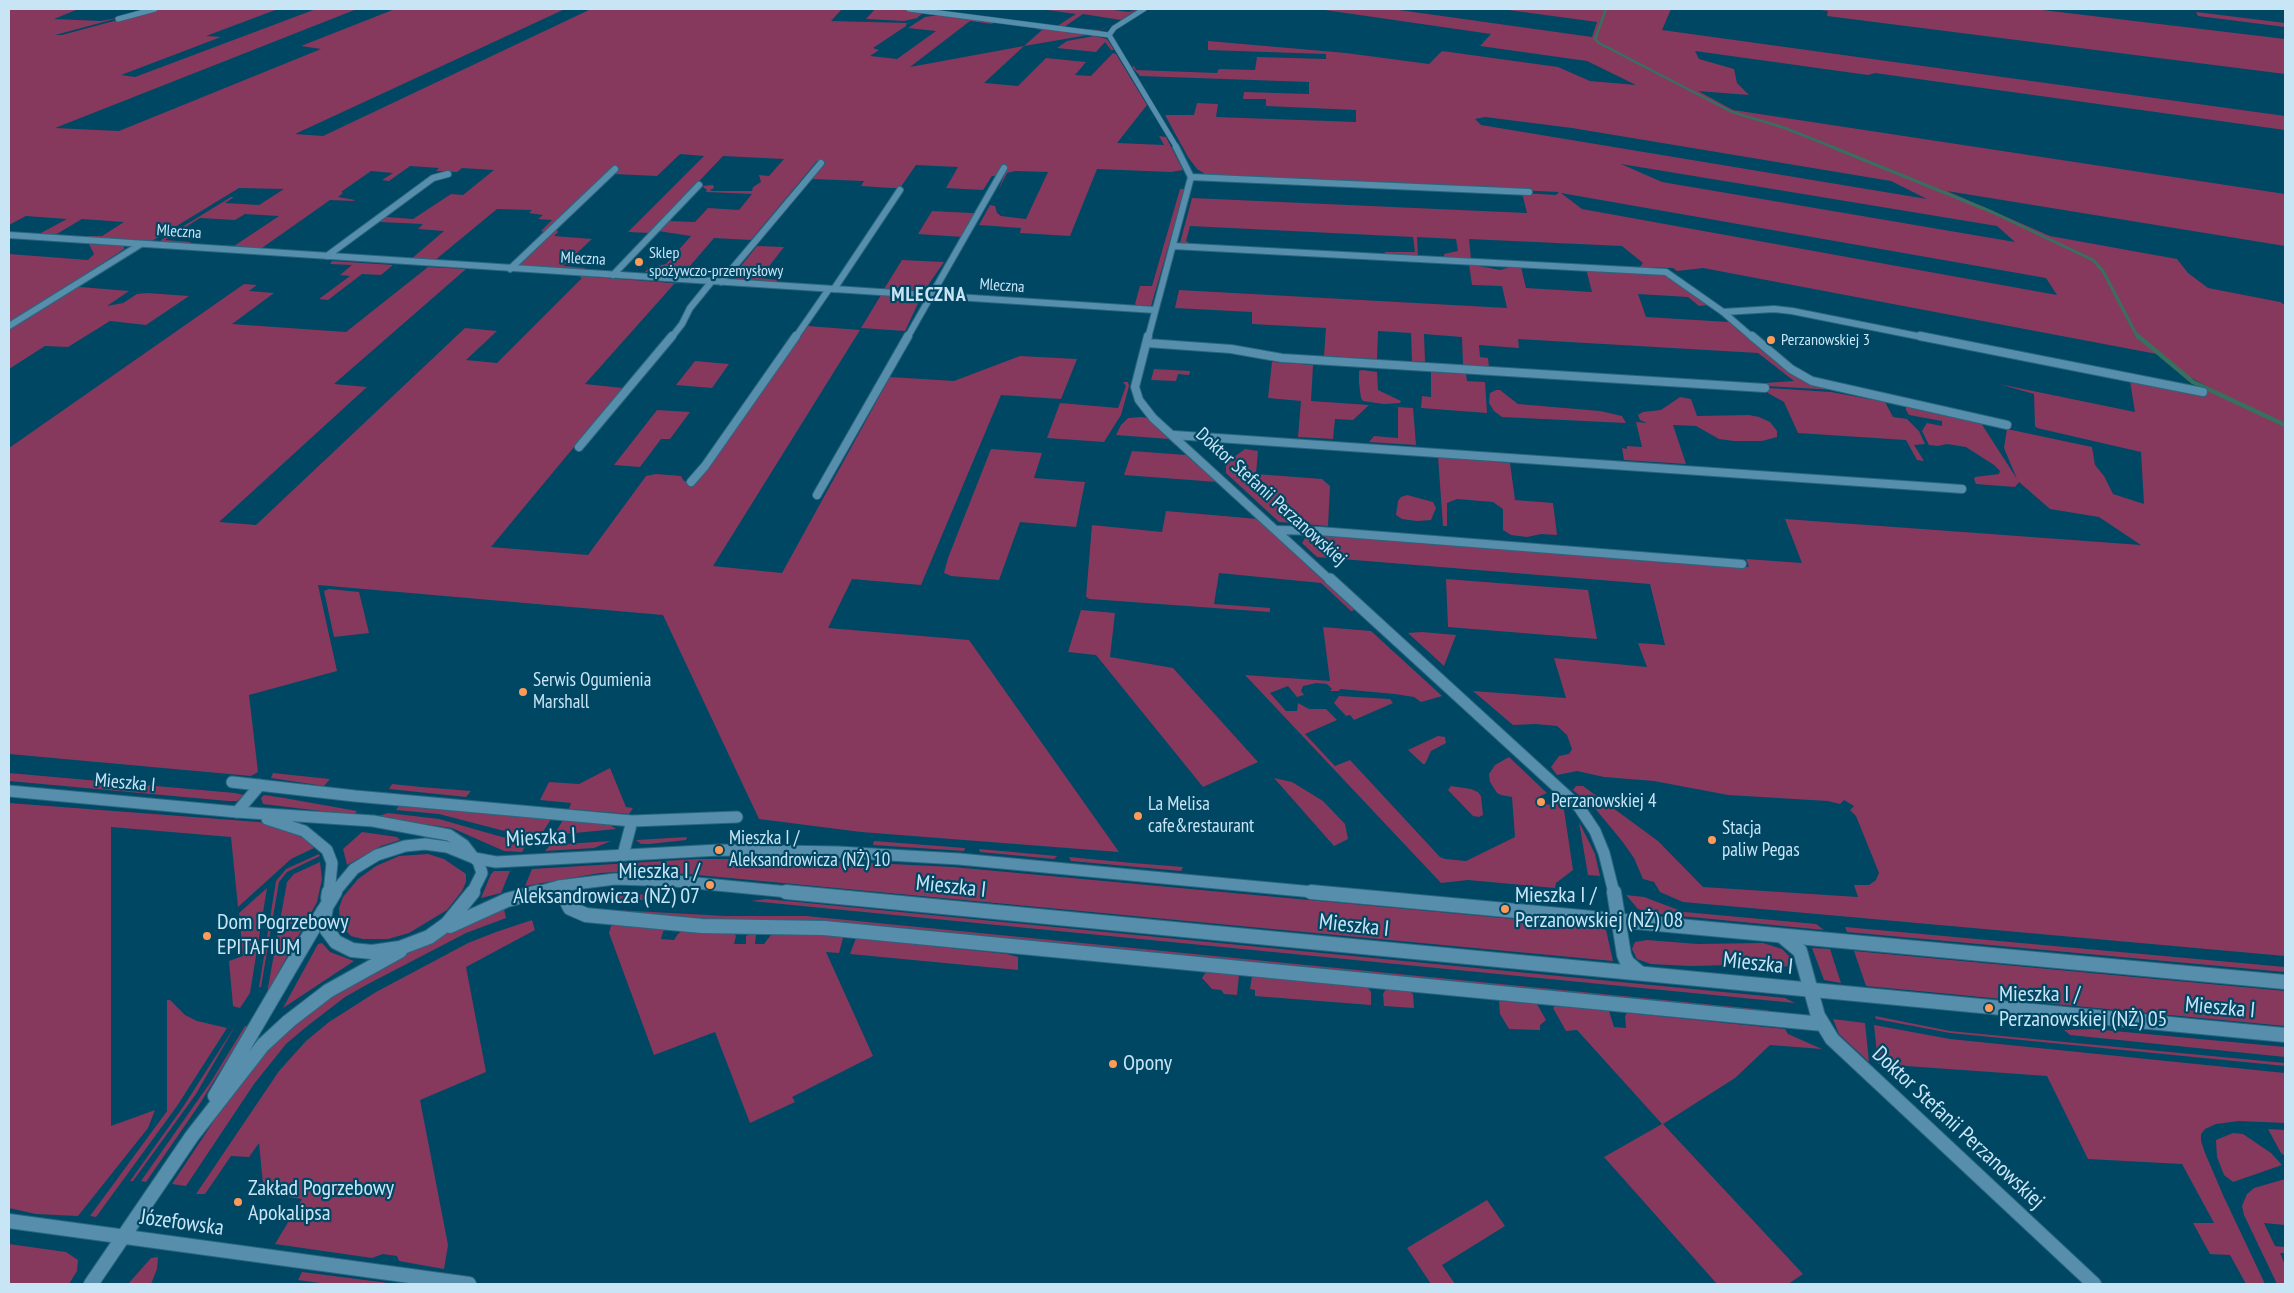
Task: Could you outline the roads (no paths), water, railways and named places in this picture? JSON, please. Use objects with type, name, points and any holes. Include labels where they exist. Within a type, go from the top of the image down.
[{"type":"street","points":[[118,19],[155,9]]},
{"type":"street","points":[[909,9],[1109,35]]},
{"type":"street","points":[[1109,35],[1114,28],[1144,9]]},
{"type":"street","points":[[1109,35],[1185,161],[1191,177],[1529,192]]},
{"type":"street","points":[[721,282],[821,162]]},
{"type":"street","points":[[817,494],[1004,168]]},
{"type":"street","points":[[510,269],[615,169]]},
{"type":"street","points":[[327,256],[433,178],[448,174]]},
{"type":"street","name":"Doktor Stefanii Perzanowskiej","points":[[1191,177],[1136,381],[1137,395],[1153,418],[1174,435],[1579,807],[1600,841],[1610,874],[1624,955],[1627,962],[1640,974]]},
{"type":"street","points":[[612,275],[699,185]]},
{"type":"street","points":[[691,482],[705,466],[832,289],[900,190]]},
{"type":"street","name":"Mleczna","points":[[9,235],[1155,310]]},
{"type":"street","points":[[9,326],[142,244]]},
{"type":"street","points":[[1173,246],[1666,272],[1724,312],[1791,369],[1812,381],[2007,425]]},
{"type":"street","points":[[579,447],[682,324],[690,308],[712,281]]},
{"type":"street","points":[[1724,312],[1774,309],[1792,311],[2203,392]]},
{"type":"street","points":[[1147,343],[1224,348],[1282,358],[1765,388]]},
{"type":"street","points":[[1174,435],[1210,439],[1231,438],[1962,489]]},
{"type":"street","points":[[1278,530],[1319,531],[1742,564]]},
{"type":"street","points":[[232,782],[355,796],[632,821],[737,817]]},
{"type":"street","points":[[237,812],[260,785]]},
{"type":"street","name":"Mieszka I","points":[[9,792],[237,812]]},
{"type":"street","points":[[91,1284],[192,1136],[246,1065],[288,1021],[328,991],[429,937],[447,924],[474,891],[482,873],[478,861],[458,840],[449,835],[429,830],[357,819],[237,812]]},
{"type":"street","points":[[237,812],[290,825],[317,840],[327,850],[332,863],[331,882],[324,920],[326,930],[336,942],[352,950],[386,950],[414,944]]},
{"type":"street","points":[[623,855],[632,821]]},
{"type":"street","points":[[192,1136],[326,907],[340,885],[354,869],[377,855],[417,844],[437,845],[474,858]]},
{"type":"street","name":"Mieszka I","points":[[474,858],[496,862],[517,862],[719,850],[920,856],[2285,982]]},
{"type":"street","name":"Mieszka I","points":[[429,937],[475,913],[507,900],[558,886],[615,879],[675,881],[2285,1036]]},
{"type":"street","points":[[558,886],[570,908],[586,914],[702,926],[824,928],[1823,1024]]},
{"type":"street","name":"Doktor Stefanii Perzanowskiej","points":[[1782,936],[1794,944],[1800,951],[1810,990],[1823,1024],[1832,1039],[2094,1284]]},
{"type":"street","name":"Józefowska","points":[[9,1220],[122,1238],[469,1284]]},
{"type":"waterway","points":[[1606,9],[1595,39],[1599,43],[1732,112],[1785,128],[1835,148]]},
{"type":"waterway","points":[[1832,147],[1992,212],[2093,260],[2103,271],[2138,338]]},
{"type":"waterway","points":[[2138,336],[2193,382],[2285,425]]},
{"type":"place","name":"Sklep spożywczo-przemysłowy","points":[[639,262]]},
{"type":"place","name":"Perzanowskiej 3","points":[[1771,340]]},
{"type":"place","name":"Serwis Ogumienia Marshall","points":[[523,692]]},
{"type":"place","name":"Perzanowskiej 4","points":[[1541,802]]},
{"type":"place","name":"La Melisa cafe&restaurant","points":[[1138,816]]},
{"type":"place","name":"Stacja paliw Pegas","points":[[1712,840]]},
{"type":"place","name":"Mieszka I / Aleksandrowicza (NŻ) 10","points":[[719,850]]},
{"type":"place","name":"Mieszka I / Aleksandrowicza (NŻ) 07","points":[[710,885]]},
{"type":"place","name":"Mieszka I / Perzanowskiej (NŻ) 08","points":[[1505,909]]},
{"type":"place","name":"Dom Pogrzebowy EPITAFIUM","points":[[207,936]]},
{"type":"place","name":"Mieszka I / Perzanowskiej (NŻ) 05","points":[[1989,1008]]},
{"type":"place","name":"Opony","points":[[1113,1064]]},
{"type":"place","name":"Zakład Pogrzebowy Apokalipsa","points":[[238,1202]]},
{"type":"district","name":"MLECZNA","points":[[929,295]]}]
